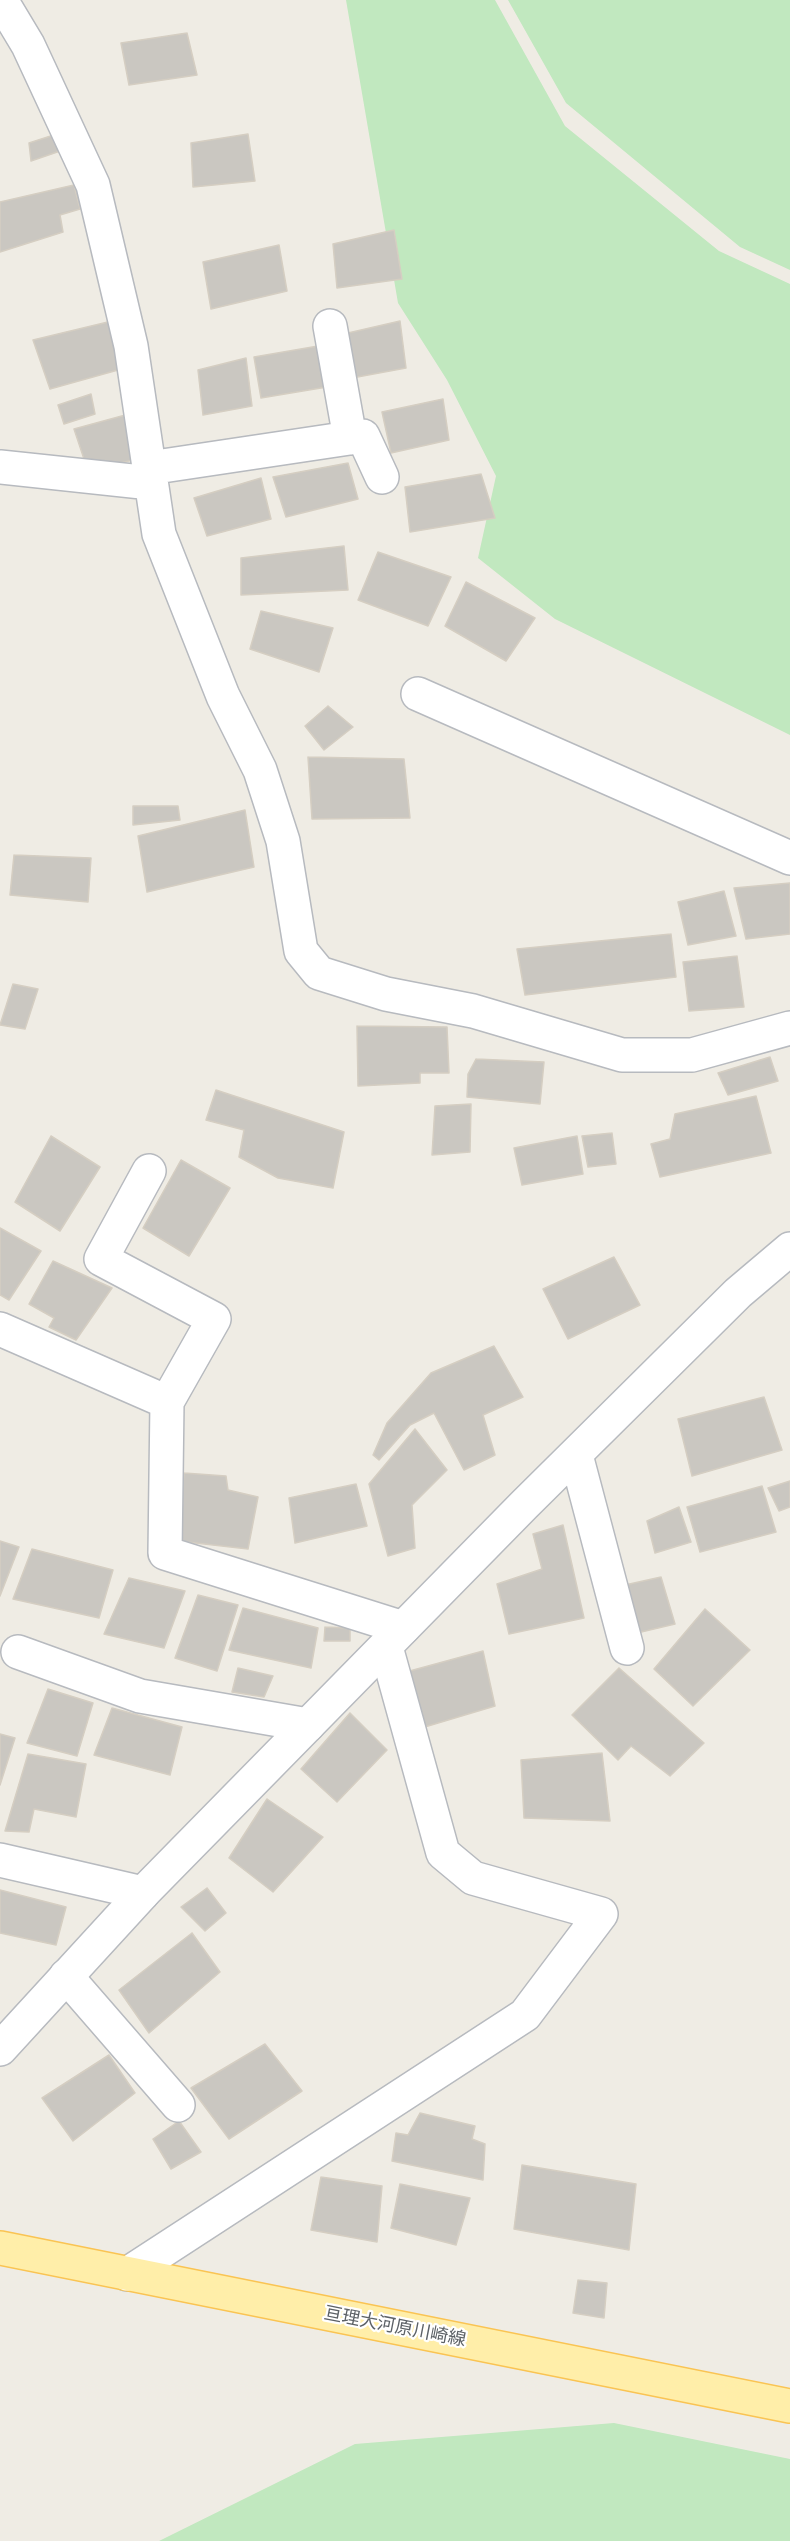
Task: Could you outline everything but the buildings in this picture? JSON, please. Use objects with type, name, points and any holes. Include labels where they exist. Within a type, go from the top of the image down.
[{"type":"main road","name":"亘理大河原川崎線","points":[[0,2248],[790,2406]]},
{"type":"street","points":[[1,0],[28,45],[93,185],[131,346],[159,534],[223,696],[260,770],[283,841],[301,951],[319,973],[386,994],[472,1011],[622,1055],[692,1055],[790,1028]]},
{"type":"street","points":[[330,326],[350,438]]},
{"type":"street","points":[[0,466],[150,476],[363,436],[382,477]]},
{"type":"street","points":[[418,694],[790,858]]},
{"type":"street","points":[[149,1171],[101,1260],[214,1319],[167,1402],[165,1552],[394,1637]]},
{"type":"street","points":[[0,2049],[143,1893],[394,1637],[738,1293],[790,1249]]},
{"type":"street","points":[[0,1329],[167,1402]]},
{"type":"street","points":[[576,1455],[627,1648]]},
{"type":"street","points":[[127,2274],[525,2015],[601,1914],[472,1878],[443,1853],[394,1637]]},
{"type":"street","points":[[18,1652],[140,1696],[308,1725]]},
{"type":"street","points":[[0,1860],[143,1893]]},
{"type":"street","points":[[66,1976],[178,2105]]},
{"type":"green space","points":[[346,0],[495,0],[565,126],[719,251],[790,284],[790,735],[555,619],[478,558],[496,476],[447,380],[398,303]]},
{"type":"green space","points":[[508,0],[790,0],[790,270],[740,247],[566,103]]},
{"type":"green space","points":[[614,2423],[790,2459],[790,2541],[159,2541],[355,2444]]}]
